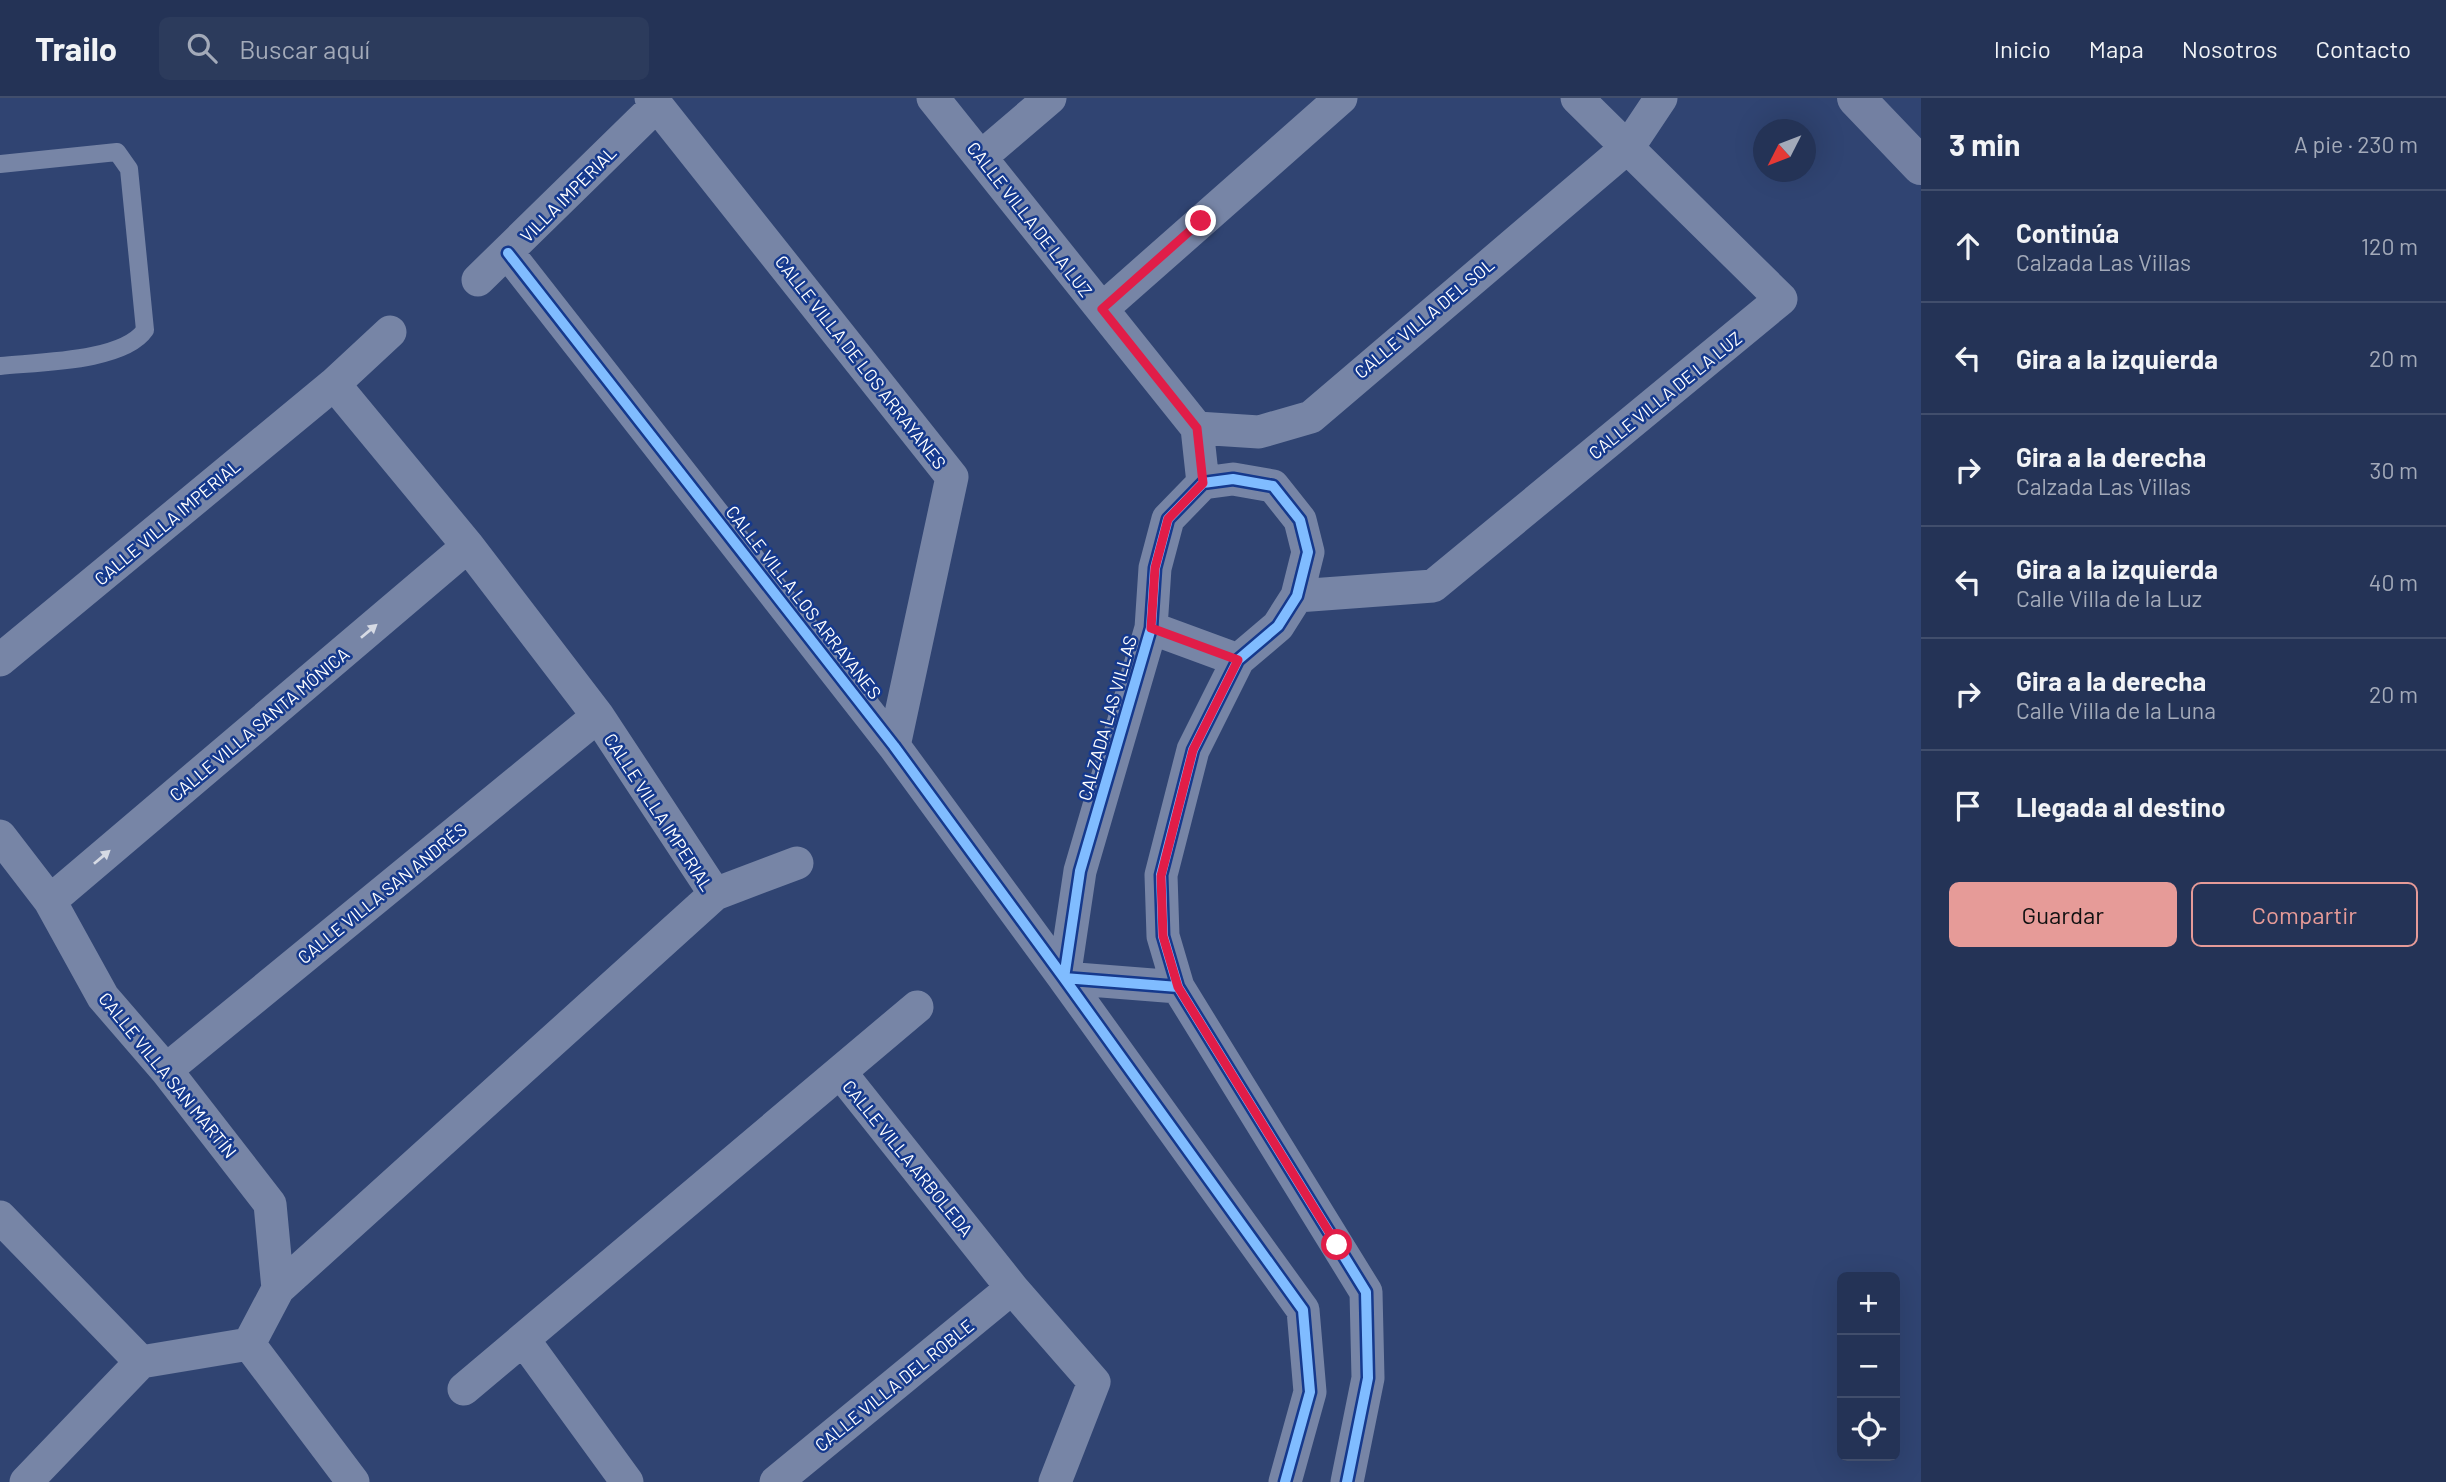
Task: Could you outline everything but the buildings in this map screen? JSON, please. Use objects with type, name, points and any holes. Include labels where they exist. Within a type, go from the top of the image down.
[{"type":"street","name":"CALLE VILLA DE LA LUZ","points":[[933,98],[1197,428]]},
{"type":"street","points":[[981,157],[1050,98]]},
{"type":"street","points":[[1102,309],[1341,98]]},
{"type":"street","name":"CALLE VILLA DE LA LUZ","points":[[1297,596],[1433,586],[1782,299],[1629,146],[1577,98]]},
{"type":"street","name":"CALLE VILLA DEL SOL","points":[[1197,428],[1259,432],[1311,417],[1629,146],[1661,98]]},
{"type":"street","points":[[1856,98],[1921,166]]},
{"type":"street","name":"VILLA IMPERIAL","points":[[478,280],[508,253],[654,102]]},
{"type":"street","name":"CALLE VILLA DE LOS ARRAYANES","points":[[654,102],[952,478],[894,746]]},
{"type":"street","name":"CALLE VILLA LOS ARRAYANES","points":[[508,253],[894,746],[1064,978]]},
{"type":"street","name":"CALLE VILLA IMPERIAL","points":[[0,660],[334,384],[390,332]]},
{"type":"street","name":"CALLE VILLA IMPERIAL","points":[[249,1343],[278,1289],[715,894],[598,716],[468,547],[334,384]]},
{"type":"street","points":[[1197,428],[1203,483],[1233,479],[1273,486],[1300,520],[1308,551],[1297,596],[1278,626],[1238,660],[1193,750],[1161,876],[1163,936],[1178,987],[1366,1292],[1368,1378],[1347,1482]]},
{"type":"street","name":"CALZADA LAS VILLAS","points":[[1064,978],[1080,871],[1151,628],[1155,568],[1168,519],[1203,483]]},
{"type":"street","name":"CALLE VILLA SANTA MÓNICA","points":[[50,901],[468,547]]},
{"type":"street","points":[[1151,628],[1238,660]]},
{"type":"street","name":"CALLE VILLA SAN ANDRÉS","points":[[166,1070],[598,716]]},
{"type":"street","name":"CALLE VILLA SAN MARTÍN","points":[[0,836],[50,901],[103,997],[166,1070],[270,1204],[278,1289]]},
{"type":"street","points":[[715,894],[797,863]]},
{"type":"street","points":[[1064,978],[1178,987]]},
{"type":"street","points":[[1064,978],[1303,1310],[1310,1392],[1285,1482]]},
{"type":"street","points":[[840,1072],[917,1007]]},
{"type":"street","name":"CALLE VILLA ARBOLEDA","points":[[464,1389],[840,1072],[1012,1288],[1094,1382],[1055,1482]]},
{"type":"street","points":[[0,1217],[141,1362]]},
{"type":"street","name":"CALLE VILLA DEL ROBLE","points":[[776,1482],[1012,1288]]},
{"type":"street","points":[[523,1339],[627,1482]]},
{"type":"street","points":[[26,1482],[141,1362],[249,1343],[353,1482]]},
{"type":"lane","points":[[0,164],[117,152],[129,169],[145,330],[132,344],[72,359],[0,366]]},
{"type":"cycle path","points":[[508,253],[894,746],[1064,978],[1178,987]]},
{"type":"cycle path","points":[[1285,1482],[1310,1392],[1303,1310],[1064,978],[1080,871],[1151,628],[1155,568],[1168,519],[1203,483],[1233,479],[1273,486],[1300,520],[1308,552],[1297,596],[1278,626],[1238,660],[1193,750],[1161,875],[1163,936],[1178,987],[1366,1292],[1368,1378],[1347,1482]]},
{"type":"route","points":[[1201,221],[1102,309],[1197,428],[1203,483],[1168,519],[1155,568],[1151,628],[1238,660],[1193,750],[1161,876],[1163,936],[1178,987],[1337,1245]]}]
